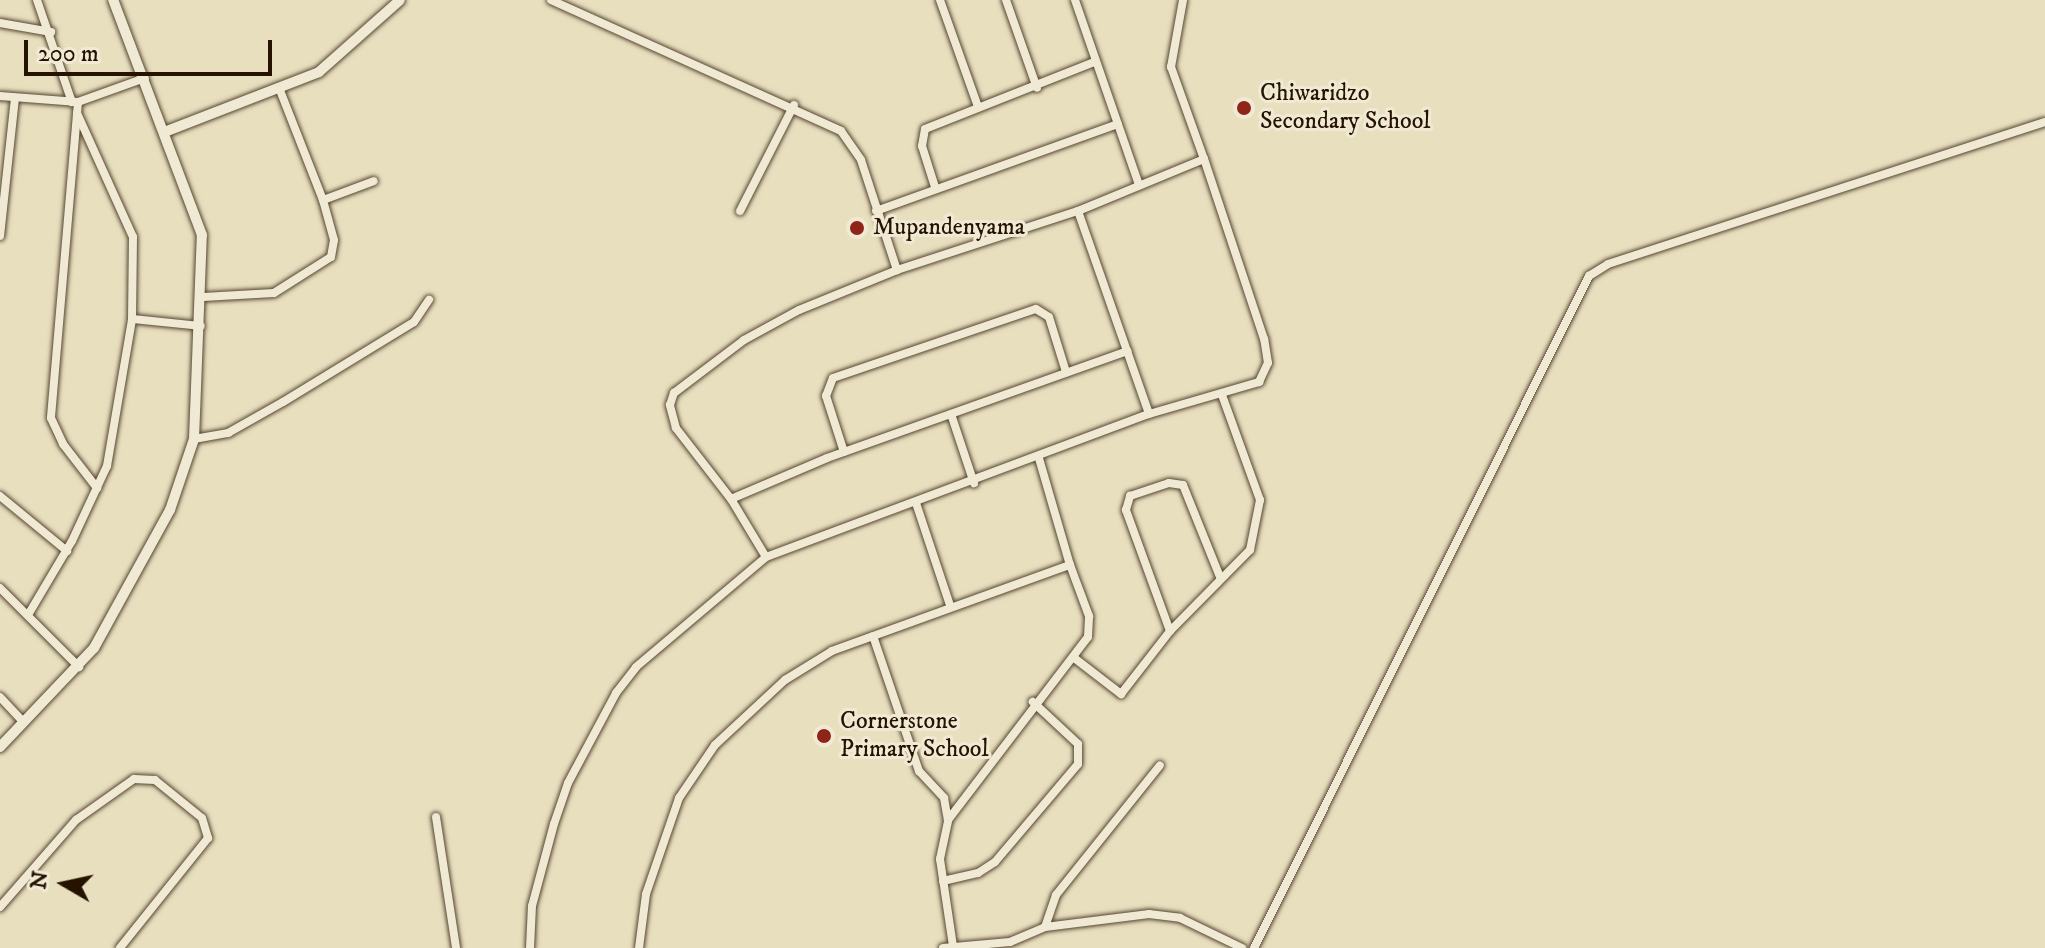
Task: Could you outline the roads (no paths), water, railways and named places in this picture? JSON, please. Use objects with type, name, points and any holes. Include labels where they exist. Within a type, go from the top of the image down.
[{"type":"street","points":[[28,615],[67,551],[97,488],[117,431],[132,319],[133,237],[77,113],[51,32],[37,0]]},
{"type":"street","points":[[0,747],[79,668],[170,510],[194,439],[203,297],[202,235],[167,131],[113,0]]},
{"type":"street","points":[[167,131],[280,90],[334,62],[400,0]]},
{"type":"street","points":[[551,0],[794,105],[841,131],[851,143],[897,270]]},
{"type":"street","points":[[940,0],[978,107]]},
{"type":"street","points":[[1006,0],[1037,88]]},
{"type":"street","points":[[1075,0],[1139,185]]},
{"type":"street","points":[[530,948],[532,906],[554,824],[568,783],[616,693],[645,659],[766,557],[974,483],[1149,414],[1259,382],[1268,353],[1171,67],[1183,0]]},
{"type":"street","points":[[0,23],[51,32]]},
{"type":"street","points":[[935,187],[922,134],[932,124],[1037,88],[1094,62]]},
{"type":"street","points":[[0,96],[75,102],[145,78]]},
{"type":"street","points":[[203,297],[274,293],[323,266],[334,240],[323,200],[280,90]]},
{"type":"street","points":[[0,236],[15,98]]},
{"type":"street","points":[[740,211],[794,105]]},
{"type":"street","points":[[77,113],[51,418],[63,444],[97,488]]},
{"type":"street","points":[[1254,948],[1589,276],[1608,264],[2045,122]]},
{"type":"street","points":[[876,211],[935,187],[1118,124]]},
{"type":"street","points":[[766,557],[731,499],[676,428],[670,405],[674,393],[767,326],[897,270],[1078,211],[1204,159]]},
{"type":"street","points":[[323,200],[374,181]]},
{"type":"street","points":[[1078,211],[1149,414]]},
{"type":"street","points":[[194,439],[228,433],[283,402],[414,322],[429,300]]},
{"type":"street","points":[[844,452],[826,396],[833,378],[1036,309],[1049,317],[1066,372]]},
{"type":"street","points":[[132,319],[201,326]]},
{"type":"street","points":[[731,499],[844,452],[1128,351]]},
{"type":"street","points":[[1073,657],[1121,694],[1170,631],[1250,550],[1261,513],[1257,487],[1222,395]]},
{"type":"street","points":[[951,414],[974,483]]},
{"type":"street","points":[[1039,458],[1090,629],[1073,657],[1033,702],[948,820],[940,848],[948,947],[1011,945],[1045,927],[1149,914],[1180,918],[1242,948]]},
{"type":"street","points":[[1170,631],[1126,510],[1130,496],[1169,483],[1183,485],[1220,577]]},
{"type":"street","points":[[0,496],[67,551]]},
{"type":"street","points":[[916,503],[950,605]]},
{"type":"street","points":[[639,948],[646,894],[679,798],[696,769],[785,680],[820,657],[950,605],[1070,565]]},
{"type":"street","points":[[0,588],[79,668]]},
{"type":"street","points":[[873,636],[919,771],[944,798],[948,820]]},
{"type":"street","points":[[0,697],[24,723]]},
{"type":"street","points":[[943,881],[987,869],[1078,764],[1078,744],[1033,702]]},
{"type":"street","points":[[1045,927],[1056,895],[1160,765]]},
{"type":"street","points":[[0,907],[76,820],[134,779],[155,780],[202,818],[208,838],[120,948]]},
{"type":"street","points":[[436,817],[456,948]]},
{"type":"place","name":"Chiwaridzo Secondary School","points":[[1244,108]]},
{"type":"place","name":"Mupandenyama","points":[[857,228]]},
{"type":"place","name":"Cornerstone Primary School","points":[[824,736]]}]
